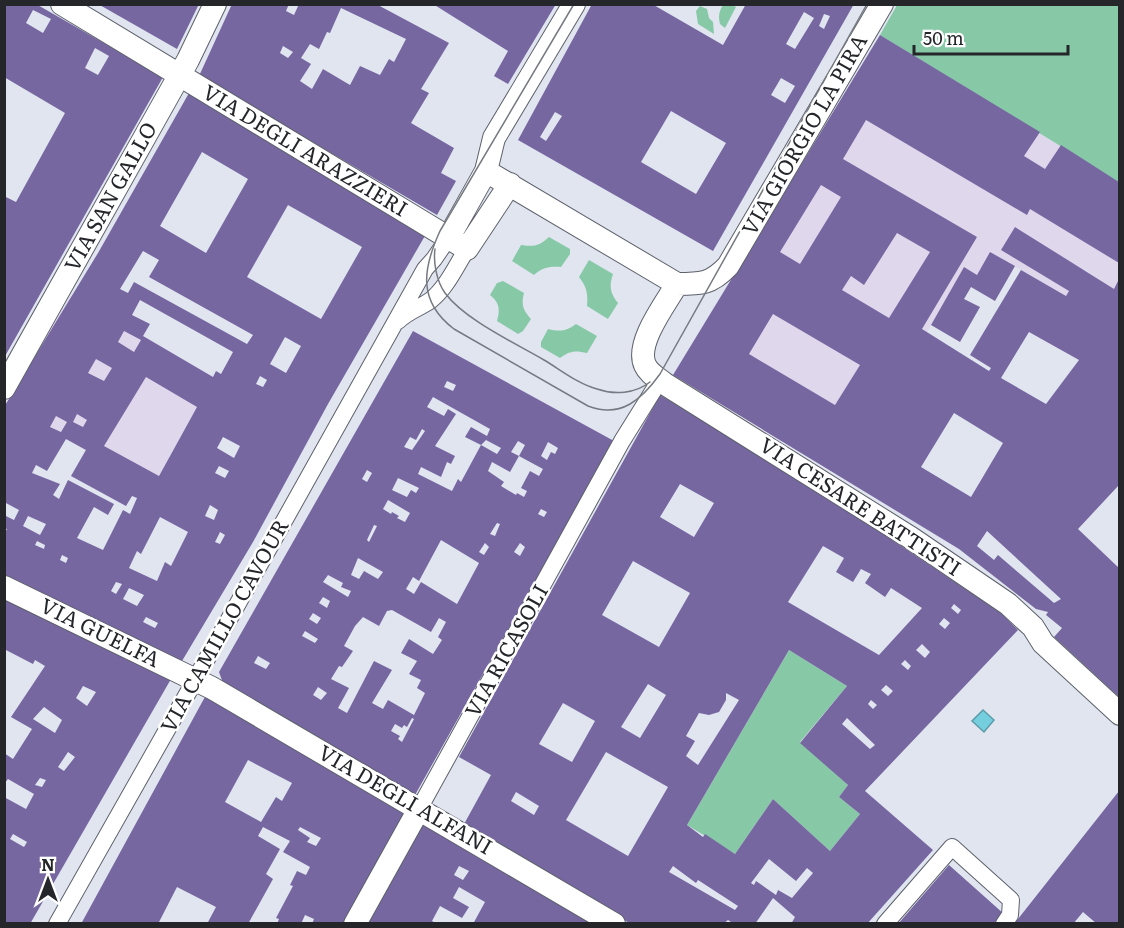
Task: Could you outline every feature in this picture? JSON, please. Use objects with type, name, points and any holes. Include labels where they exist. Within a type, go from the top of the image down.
[{"type":"street","name":"VIA DEGLI ARAZZIERI","points":[[62,4],[450,237]]},
{"type":"street","name":"VIA SAN GALLO","points":[[4,388],[180,75],[215,4]]},
{"type":"street","points":[[392,328],[405,314],[430,300],[442,288],[450,237],[486,171],[491,145],[574,4]]},
{"type":"street","name":"VIA GIORGIO LA PIRA","points":[[677,284],[708,282],[720,275],[728,266],[882,4]]},
{"type":"street","points":[[486,171],[677,284],[648,335],[642,354],[646,367],[662,382]]},
{"type":"street","points":[[450,237],[510,184]]},
{"type":"street","name":"VIA CAMILLO CAVOUR","points":[[57,924],[424,269],[450,237]]},
{"type":"street","name":"VIA CESARE BATTISTI","points":[[662,382],[911,538],[994,594],[1033,627],[1043,643],[1119,714]]},
{"type":"street","name":"VIA RICASOLI","points":[[355,924],[622,441],[662,382]]},
{"type":"street","name":"VIA GUELFA","points":[[4,587],[195,680]]},
{"type":"street","name":"VIA DEGLI ALFANI","points":[[195,680],[419,808],[614,924]]},
{"type":"street","points":[[885,924],[952,847],[1011,900],[1007,919]]},
{"type":"shaded area","points":[[880,35],[1119,182],[1119,293],[1084,269],[1066,296],[990,252],[977,275],[964,267],[927,332],[896,308],[835,405],[826,400],[796,450],[673,375]]},
{"type":"shaded area","points":[[71,295],[126,328],[125,332],[141,340],[143,336],[213,377],[208,427],[191,417],[153,486],[141,480],[126,506],[71,476],[85,450],[59,435],[61,432],[5,406]]},
{"type":"green space","points":[[723,5],[736,7],[725,28],[720,24],[719,19]]},
{"type":"green space","points":[[897,5],[1119,5],[1119,182],[880,35]]},
{"type":"green space","points":[[700,6],[707,9],[709,18],[713,22],[714,34],[698,24],[696,11]]},
{"type":"green space","points":[[549,237],[570,249],[570,254],[561,267],[540,270],[534,275],[512,261],[521,245],[536,245]]},
{"type":"green space","points":[[589,260],[613,274],[611,289],[618,303],[608,319],[587,306],[586,291],[579,277]]},
{"type":"green space","points":[[503,281],[524,293],[523,307],[531,319],[523,331],[518,334],[497,321],[498,307],[490,295],[497,283]]},
{"type":"green space","points":[[576,324],[597,336],[587,353],[572,352],[560,358],[541,347],[541,342],[548,329],[563,330]]},
{"type":"green space","points":[[789,650],[847,686],[800,742],[848,785],[839,797],[860,814],[830,851],[773,799],[735,854],[687,825]]},
{"type":"water","points":[[983,710],[994,720],[984,732],[972,721]]},
{"type":"building","points":[[4,4],[36,4],[163,77],[4,358],[4,196],[16,202],[65,113],[4,77]],"holes":[[[33,10],[51,19],[43,33],[26,23]],[[95,48],[109,56],[98,75],[85,68]]]},
{"type":"building","points":[[98,4],[199,4],[177,49]]},
{"type":"building","points":[[232,4],[289,4],[286,11],[294,15],[299,4],[376,4],[449,43],[421,89],[429,93],[411,123],[454,148],[441,173],[456,181],[437,215],[199,76]],"holes":[[[341,8],[406,39],[394,62],[389,59],[380,75],[360,66],[350,85],[323,69],[312,89],[300,81],[311,64],[301,58],[310,44],[319,49],[327,32],[330,33]],[[283,46],[293,52],[288,58],[280,53]]]},
{"type":"building","points":[[433,4],[556,4],[508,84],[494,76],[508,51]]},
{"type":"building","points":[[592,4],[652,4],[723,45],[746,4],[854,4],[713,251],[518,140]],"holes":[[[804,12],[814,18],[795,49],[786,44]],[[824,14],[830,16],[824,29],[819,26]],[[781,78],[795,86],[785,103],[771,95]],[[671,111],[726,143],[696,194],[641,162]],[[555,112],[562,116],[546,141],[540,137]]]},
{"type":"building","points":[[880,35],[1040,132],[1024,156],[1045,169],[1061,145],[1119,182],[1119,263],[1030,209],[1027,215],[866,120],[843,159],[977,237],[922,329],[989,371],[991,368],[970,355],[1021,270],[1066,296],[1069,291],[1001,250],[1015,227],[1114,289],[1119,279],[1119,485],[1078,529],[1119,568],[1119,697],[1054,637],[1062,628],[1046,615],[1048,612],[1036,609],[959,549],[673,375]],"holes":[[[821,185],[841,197],[800,264],[780,252]],[[897,233],[930,252],[889,318],[842,290],[851,276],[864,285]],[[773,314],[860,365],[835,405],[749,354]],[[1029,332],[1079,360],[1046,404],[1001,378]],[[954,413],[1003,443],[971,497],[921,467]],[[987,531],[1061,599],[1054,603],[998,555],[994,560],[977,546]]]},
{"type":"building","points":[[189,93],[426,234],[328,404],[253,542],[182,661],[4,579],[4,534],[7,529],[4,528],[4,515],[14,520],[19,510],[4,502],[4,407],[98,253]],"holes":[[[202,152],[248,179],[206,253],[160,226]],[[288,205],[362,247],[321,319],[247,277]],[[143,251],[159,260],[149,277],[253,335],[247,344],[134,282],[128,293],[120,289]],[[140,300],[233,352],[221,374],[216,371],[213,377],[143,336],[150,324],[132,315]],[[124,331],[141,340],[134,352],[118,342]],[[285,337],[301,346],[286,373],[270,364]],[[96,359],[112,368],[104,381],[88,373]],[[260,376],[267,380],[263,387],[256,384]],[[146,377],[197,407],[159,476],[104,446]],[[77,414],[87,420],[83,427],[73,422]],[[56,416],[67,422],[61,432],[50,427]],[[223,437],[240,446],[234,458],[217,448]],[[66,439],[86,450],[71,476],[126,506],[132,496],[137,498],[130,514],[123,510],[103,550],[77,538],[94,507],[108,515],[114,504],[68,480],[59,499],[53,495],[60,484],[32,473],[36,465],[47,471]],[[219,466],[229,471],[225,478],[215,473]],[[210,505],[218,510],[214,520],[205,516]],[[28,516],[46,524],[40,535],[23,526]],[[160,517],[188,532],[171,566],[165,562],[157,581],[129,568],[137,551],[141,554]],[[220,532],[225,535],[220,544],[215,542]],[[37,541],[45,545],[44,549],[35,545]],[[62,555],[68,558],[66,563],[60,560]],[[116,582],[122,584],[116,594],[111,591]],[[129,588],[144,595],[137,606],[123,599]],[[146,617],[158,623],[155,628],[143,622]]]},
{"type":"building","points":[[990,252],[1015,266],[995,301],[971,287],[964,299],[980,307],[960,342],[931,325],[964,267],[977,275]]},
{"type":"building","points":[[413,331],[614,441],[415,795],[224,686],[219,672]],"holes":[[[447,381],[456,385],[453,391],[444,387]],[[433,397],[490,429],[487,436],[471,427],[465,437],[481,445],[461,482],[458,479],[452,491],[418,474],[421,467],[441,477],[447,462],[451,464],[455,456],[435,446],[456,414],[448,409],[444,416],[427,407]],[[422,429],[425,431],[412,450],[404,447],[410,437],[416,440]],[[486,440],[501,448],[497,454],[481,445]],[[518,441],[525,445],[519,456],[511,452]],[[548,442],[558,448],[555,454],[551,452],[547,460],[541,456]],[[519,456],[543,469],[539,476],[530,471],[521,488],[527,491],[524,497],[501,486],[504,482],[488,471],[492,462],[510,472]],[[367,470],[372,473],[367,482],[362,479]],[[398,478],[419,488],[416,493],[411,490],[407,497],[392,490]],[[388,500],[410,513],[405,522],[397,518],[399,516],[383,509]],[[541,509],[547,512],[544,517],[538,514]],[[497,523],[500,524],[495,536],[490,534]],[[374,525],[377,526],[369,542],[367,540]],[[441,540],[479,563],[457,604],[421,582],[414,594],[406,589],[413,577],[419,581]],[[485,543],[489,547],[484,555],[479,552]],[[520,543],[525,547],[520,556],[514,552]],[[358,558],[383,572],[378,579],[364,571],[359,579],[351,575]],[[328,575],[343,583],[341,587],[351,591],[348,597],[323,582]],[[323,597],[330,601],[327,608],[319,603]],[[392,610],[431,632],[439,618],[446,622],[438,637],[442,640],[433,654],[409,639],[401,653],[417,661],[409,674],[421,680],[417,688],[425,693],[414,715],[388,700],[383,709],[372,703],[392,670],[374,661],[347,713],[338,708],[349,688],[331,679],[353,651],[344,646],[363,617],[379,626],[387,611]],[[313,613],[321,618],[317,624],[309,619]],[[305,631],[318,639],[315,643],[302,636]],[[258,656],[270,663],[266,669],[254,663]],[[318,687],[327,693],[321,700],[313,695]],[[412,718],[414,719],[402,742],[398,739],[400,736],[391,731],[395,724],[402,728],[404,725],[407,727]]]},
{"type":"building","points":[[660,395],[821,492],[1001,613],[1018,630],[865,791],[933,850],[867,924],[791,924],[795,917],[773,898],[755,924],[734,924],[728,920],[723,924],[631,924],[463,826],[491,775],[459,757]],"holes":[[[680,484],[714,503],[694,537],[660,517]],[[823,546],[844,558],[836,572],[853,582],[861,569],[871,574],[865,583],[885,597],[891,588],[922,608],[879,655],[788,602]],[[633,561],[690,593],[659,647],[602,615]],[[954,604],[961,610],[958,614],[951,608]],[[944,618],[950,623],[945,629],[939,624]],[[922,644],[930,652],[925,658],[916,650]],[[789,650],[847,686],[800,743],[848,785],[839,797],[860,814],[830,851],[773,799],[735,854],[705,834],[703,837],[687,825]],[[905,660],[911,666],[908,670],[901,664]],[[648,684],[666,695],[640,738],[621,727]],[[886,685],[893,691],[888,696],[881,690]],[[726,693],[739,700],[698,765],[686,756],[695,741],[686,736],[699,713],[709,715],[719,712],[726,700]],[[871,700],[877,705],[873,709],[868,704]],[[563,703],[595,721],[572,762],[539,744]],[[847,718],[875,745],[870,749],[842,724]],[[606,752],[668,787],[628,856],[566,820]],[[516,792],[539,806],[534,815],[511,801]],[[769,859],[796,881],[807,868],[813,873],[792,898],[778,890],[776,895],[756,881],[754,885],[751,883]],[[673,866],[696,883],[698,880],[738,906],[735,910],[669,872]]]},
{"type":"building","points":[[4,598],[171,679],[30,924],[4,924],[4,797],[26,809],[34,794],[8,779],[4,784],[4,753],[13,759],[32,729],[11,717],[45,666],[35,660],[33,664],[4,649]],"holes":[[[83,686],[96,692],[87,706],[76,698]],[[44,707],[62,720],[55,733],[33,719]],[[68,752],[75,757],[64,771],[58,767]],[[40,778],[46,780],[42,787],[35,785]],[[13,834],[27,842],[24,847],[10,839]]]},
{"type":"building","points":[[206,695],[408,815],[347,924],[312,924],[314,919],[305,915],[301,924],[277,924],[279,919],[276,918],[293,886],[290,885],[297,871],[306,875],[310,867],[283,852],[290,841],[263,827],[258,836],[280,849],[266,874],[273,879],[248,924],[207,924],[216,907],[177,887],[158,924],[81,924]],"holes":[[[248,760],[292,783],[282,801],[276,797],[261,822],[225,802]],[[300,827],[321,838],[316,846],[307,842],[310,838],[298,830]]]},
{"type":"building","points":[[1119,791],[1119,924],[1097,924],[1083,912],[1073,924],[1014,924]]},
{"type":"building","points":[[423,822],[597,924],[473,924],[485,902],[459,887],[453,898],[469,907],[462,918],[440,906],[432,921],[437,924],[364,924]],"holes":[[[459,866],[469,871],[463,880],[454,875]]]},
{"type":"building","points":[[949,865],[1004,914],[997,924],[898,924]]},
{"type":"tram line","points":[[574,4],[440,231],[430,258],[427,283],[434,307],[454,329],[588,406],[611,410],[621,408],[638,399],[660,374],[867,4]]},
{"type":"tram line","points":[[435,249],[436,272],[445,293],[477,322],[590,387],[610,392],[624,392],[638,389],[650,382]]}]
